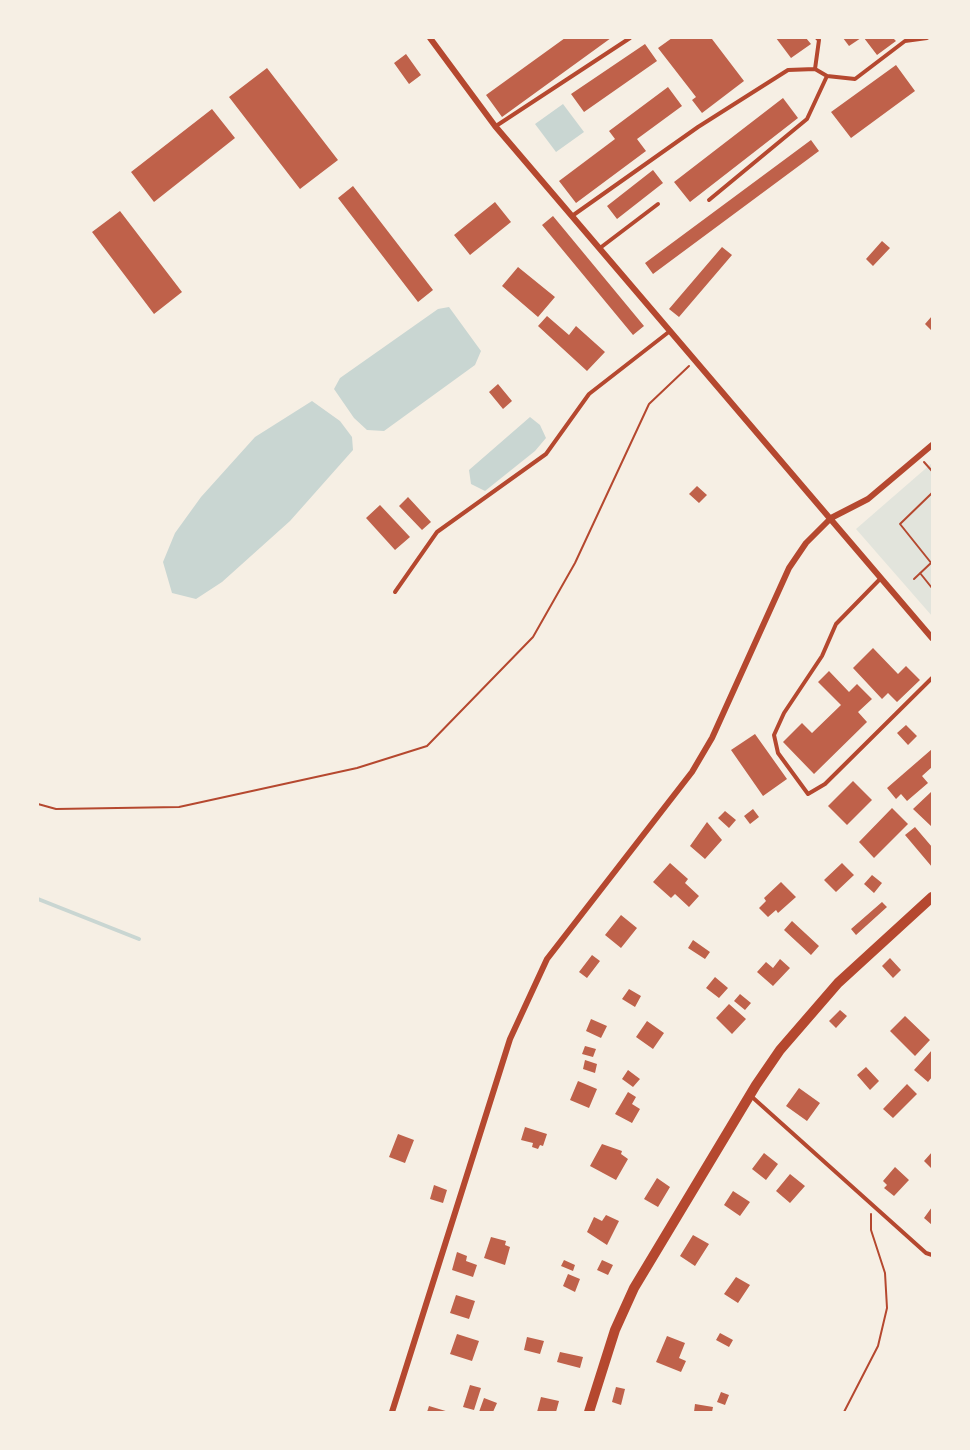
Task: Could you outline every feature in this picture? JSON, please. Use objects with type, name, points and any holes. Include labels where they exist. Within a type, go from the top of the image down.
[{"type":"main road","points":[[589,1413],[615,1330],[634,1288],[750,1095],[780,1050],[838,983],[869,952],[933,897]]},
{"type":"street","points":[[430,38],[495,126],[933,638]]},
{"type":"street","points":[[392,1413],[510,1039],[547,959],[692,772],[712,738],[789,568],[806,543],[831,518],[868,499],[933,445]]},
{"type":"lane","points":[[495,126],[630,38]]},
{"type":"lane","points":[[815,69],[819,40],[817,38]]},
{"type":"lane","points":[[572,216],[698,127],[788,70],[815,69],[827,76],[855,79],[905,41],[927,38]]},
{"type":"lane","points":[[709,200],[807,119],[827,76]]},
{"type":"lane","points":[[600,249],[658,204]]},
{"type":"lane","points":[[395,592],[437,532],[546,454],[589,394],[670,330]]},
{"type":"lane","points":[[882,577],[836,624],[822,656],[784,713],[774,735],[778,753],[808,794],[825,784],[933,678]]},
{"type":"lane","points":[[750,1095],[926,1253],[933,1255]]},
{"type":"path","points":[[38,804],[56,808],[179,807],[357,768],[427,746],[533,637],[575,563],[650,404],[696,360]]},
{"type":"path","points":[[920,457],[933,471]]},
{"type":"path","points":[[914,579],[932,563],[900,524],[933,493]]},
{"type":"path","points":[[920,573],[933,588]]},
{"type":"path","points":[[844,1413],[878,1346],[887,1308],[885,1273],[871,1230],[871,1203]]},
{"type":"shaded area","points":[[563,104],[584,132],[556,152],[535,124]]},
{"type":"shaded area","points":[[449,307],[481,351],[475,365],[384,431],[367,430],[354,418],[334,389],[340,378],[438,309]]},
{"type":"shaded area","points":[[312,401],[340,421],[352,437],[353,450],[290,521],[222,582],[196,599],[172,593],[163,562],[175,533],[201,497],[255,437]]},
{"type":"shaded area","points":[[530,417],[540,425],[546,438],[535,451],[485,491],[471,484],[469,470]]},
{"type":"shaded area","points":[[932,463],[932,616],[856,529]]},
{"type":"building","points":[[565,38],[611,38],[502,117],[486,95]]},
{"type":"building","points":[[672,38],[715,38],[712,39],[744,81],[702,113],[692,100],[696,97],[658,48]]},
{"type":"building","points":[[776,38],[806,38],[811,44],[791,58]]},
{"type":"building","points":[[843,38],[861,38],[849,46]]},
{"type":"building","points":[[864,38],[893,38],[896,41],[877,55]]},
{"type":"building","points":[[645,44],[657,61],[584,112],[571,94]]},
{"type":"building","points":[[406,54],[421,75],[409,84],[394,63]]},
{"type":"building","points":[[896,65],[915,91],[851,138],[831,112]]},
{"type":"building","points":[[267,68],[338,160],[300,189],[229,97]]},
{"type":"building","points":[[668,87],[682,106],[637,139],[646,151],[576,203],[559,181],[615,139],[609,131]]},
{"type":"building","points":[[783,98],[798,118],[690,202],[674,182]]},
{"type":"building","points":[[212,109],[235,138],[154,202],[131,172]]},
{"type":"building","points":[[811,140],[819,151],[653,274],[645,263]]},
{"type":"building","points":[[653,170],[663,183],[617,219],[607,206]]},
{"type":"building","points":[[353,186],[433,290],[418,302],[338,198]]},
{"type":"building","points":[[495,202],[511,222],[470,255],[454,235]]},
{"type":"building","points":[[120,211],[182,292],[154,314],[92,232]]},
{"type":"building","points":[[553,216],[644,326],[633,335],[542,225]]},
{"type":"building","points":[[882,241],[890,248],[873,266],[866,259]]},
{"type":"building","points":[[722,247],[732,255],[679,317],[669,309]]},
{"type":"building","points":[[518,267],[555,297],[538,317],[502,286]]},
{"type":"building","points":[[547,316],[569,335],[576,326],[605,352],[587,371],[538,326]]},
{"type":"building","points":[[932,316],[932,331],[925,324]]},
{"type":"building","points":[[498,384],[512,401],[503,409],[489,392]]},
{"type":"building","points":[[697,486],[707,495],[699,503],[689,494]]},
{"type":"building","points":[[408,497],[431,522],[422,530],[399,506]]},
{"type":"building","points":[[380,505],[410,537],[395,550],[366,518]]},
{"type":"building","points":[[873,648],[898,674],[906,666],[920,680],[897,702],[888,693],[882,699],[853,668]]},
{"type":"building","points":[[829,671],[849,692],[857,684],[872,699],[858,712],[867,722],[814,774],[783,742],[802,723],[812,733],[841,705],[818,682]]},
{"type":"building","points":[[906,725],[917,736],[908,745],[897,733]]},
{"type":"building","points":[[755,734],[787,779],[763,796],[731,750]]},
{"type":"building","points":[[932,749],[932,767],[922,776],[928,783],[907,801],[901,794],[896,799],[887,788]]},
{"type":"building","points":[[853,781],[872,800],[847,825],[828,806]]},
{"type":"building","points":[[931,792],[932,794],[932,827],[913,809]]},
{"type":"building","points":[[892,808],[908,824],[874,858],[859,842]]},
{"type":"building","points":[[753,809],[759,817],[750,824],[744,816]]},
{"type":"building","points":[[725,811],[736,820],[729,828],[718,818]]},
{"type":"building","points":[[707,822],[722,840],[705,859],[690,846]]},
{"type":"building","points":[[915,827],[932,847],[932,867],[905,835]]},
{"type":"building","points":[[670,863],[688,879],[685,883],[699,896],[689,907],[675,894],[671,898],[653,882]]},
{"type":"building","points":[[842,863],[854,875],[836,892],[824,880]]},
{"type":"building","points":[[872,875],[882,883],[874,893],[864,884]]},
{"type":"building","points":[[781,882],[796,897],[778,913],[776,910],[768,917],[759,908],[766,901],[764,898]]},
{"type":"building","points":[[882,902],[887,907],[856,935],[851,929]]},
{"type":"building","points":[[621,915],[637,928],[621,948],[605,935]]},
{"type":"building","points":[[792,921],[819,946],[811,955],[784,930]]},
{"type":"building","points":[[693,940],[710,952],[705,959],[688,948]]},
{"type":"building","points":[[592,955],[600,961],[587,978],[579,972]]},
{"type":"building","points":[[890,958],[901,970],[893,978],[882,966]]},
{"type":"building","points":[[780,959],[790,968],[773,986],[757,972],[766,962],[773,968]]},
{"type":"building","points":[[715,977],[728,988],[719,998],[706,988]]},
{"type":"building","points":[[629,989],[641,996],[635,1007],[622,999]]},
{"type":"building","points":[[740,994],[751,1003],[745,1010],[734,1001]]},
{"type":"building","points":[[729,1004],[746,1019],[732,1034],[716,1018]]},
{"type":"building","points":[[840,1010],[847,1016],[836,1028],[829,1021]]},
{"type":"building","points":[[905,1016],[930,1040],[915,1056],[890,1031]]},
{"type":"building","points":[[591,1019],[607,1026],[601,1038],[586,1031]]},
{"type":"building","points":[[647,1021],[664,1033],[653,1049],[636,1037]]},
{"type":"building","points":[[585,1046],[596,1049],[593,1057],[582,1054]]},
{"type":"building","points":[[932,1050],[932,1077],[928,1082],[914,1070]]},
{"type":"building","points":[[585,1060],[597,1064],[595,1073],[583,1069]]},
{"type":"building","points":[[866,1067],[879,1081],[870,1090],[857,1075]]},
{"type":"building","points":[[628,1070],[640,1079],[633,1087],[622,1079]]},
{"type":"building","points":[[578,1081],[597,1089],[589,1108],[570,1100]]},
{"type":"building","points":[[907,1084],[917,1094],[893,1118],[883,1109]]},
{"type":"building","points":[[799,1088],[820,1103],[807,1121],[786,1106]]},
{"type":"building","points":[[628,1092],[636,1097],[632,1104],[640,1109],[632,1123],[615,1114]]},
{"type":"building","points":[[525,1127],[547,1134],[543,1146],[540,1145],[538,1149],[532,1147],[533,1143],[521,1140]]},
{"type":"building","points":[[398,1134],[414,1140],[405,1163],[389,1157]]},
{"type":"building","points":[[602,1144],[622,1151],[621,1154],[628,1159],[616,1180],[590,1166]]},
{"type":"building","points":[[932,1152],[932,1169],[924,1161]]},
{"type":"building","points":[[764,1153],[778,1164],[766,1180],[752,1169]]},
{"type":"building","points":[[895,1167],[909,1180],[894,1196],[884,1188],[887,1185],[883,1181]]},
{"type":"building","points":[[790,1174],[805,1186],[790,1203],[776,1191]]},
{"type":"building","points":[[657,1178],[670,1187],[658,1207],[644,1199]]},
{"type":"building","points":[[434,1185],[447,1190],[443,1203],[430,1199]]},
{"type":"building","points":[[733,1191],[750,1202],[740,1216],[724,1205]]},
{"type":"building","points":[[932,1207],[932,1225],[924,1218]]},
{"type":"building","points":[[606,1215],[619,1221],[607,1245],[587,1232],[594,1217],[602,1221]]},
{"type":"building","points":[[693,1235],[709,1244],[695,1266],[680,1256]]},
{"type":"building","points":[[491,1237],[506,1241],[505,1245],[510,1247],[505,1265],[484,1258]]},
{"type":"building","points":[[457,1252],[467,1256],[466,1261],[477,1265],[473,1277],[452,1270]]},
{"type":"building","points":[[564,1260],[575,1265],[573,1271],[561,1266]]},
{"type":"building","points":[[602,1260],[613,1265],[608,1275],[597,1270]]},
{"type":"building","points":[[568,1274],[580,1279],[575,1292],[563,1286]]},
{"type":"building","points":[[736,1277],[750,1285],[738,1303],[724,1294]]},
{"type":"building","points":[[456,1295],[475,1301],[469,1319],[450,1313]]},
{"type":"building","points":[[720,1333],[733,1340],[729,1347],[716,1340]]},
{"type":"building","points":[[457,1334],[479,1341],[472,1361],[450,1354]]},
{"type":"building","points":[[667,1336],[685,1343],[679,1358],[686,1361],[681,1372],[656,1362]]},
{"type":"building","points":[[527,1337],[544,1341],[540,1354],[524,1350]]},
{"type":"building","points":[[560,1352],[583,1357],[580,1368],[557,1362]]},
{"type":"building","points":[[470,1385],[481,1388],[474,1410],[463,1407]]},
{"type":"building","points":[[616,1387],[625,1389],[621,1405],[612,1402]]},
{"type":"building","points":[[721,1392],[729,1395],[725,1405],[717,1402]]},
{"type":"building","points":[[541,1397],[559,1401],[556,1412],[537,1412]]},
{"type":"building","points":[[484,1398],[497,1403],[493,1412],[479,1412]]},
{"type":"building","points":[[695,1404],[713,1407],[712,1412],[694,1412]]},
{"type":"building","points":[[429,1406],[449,1412],[427,1412]]},
{"type":"waterway","points":[[38,899],[139,939]]}]
